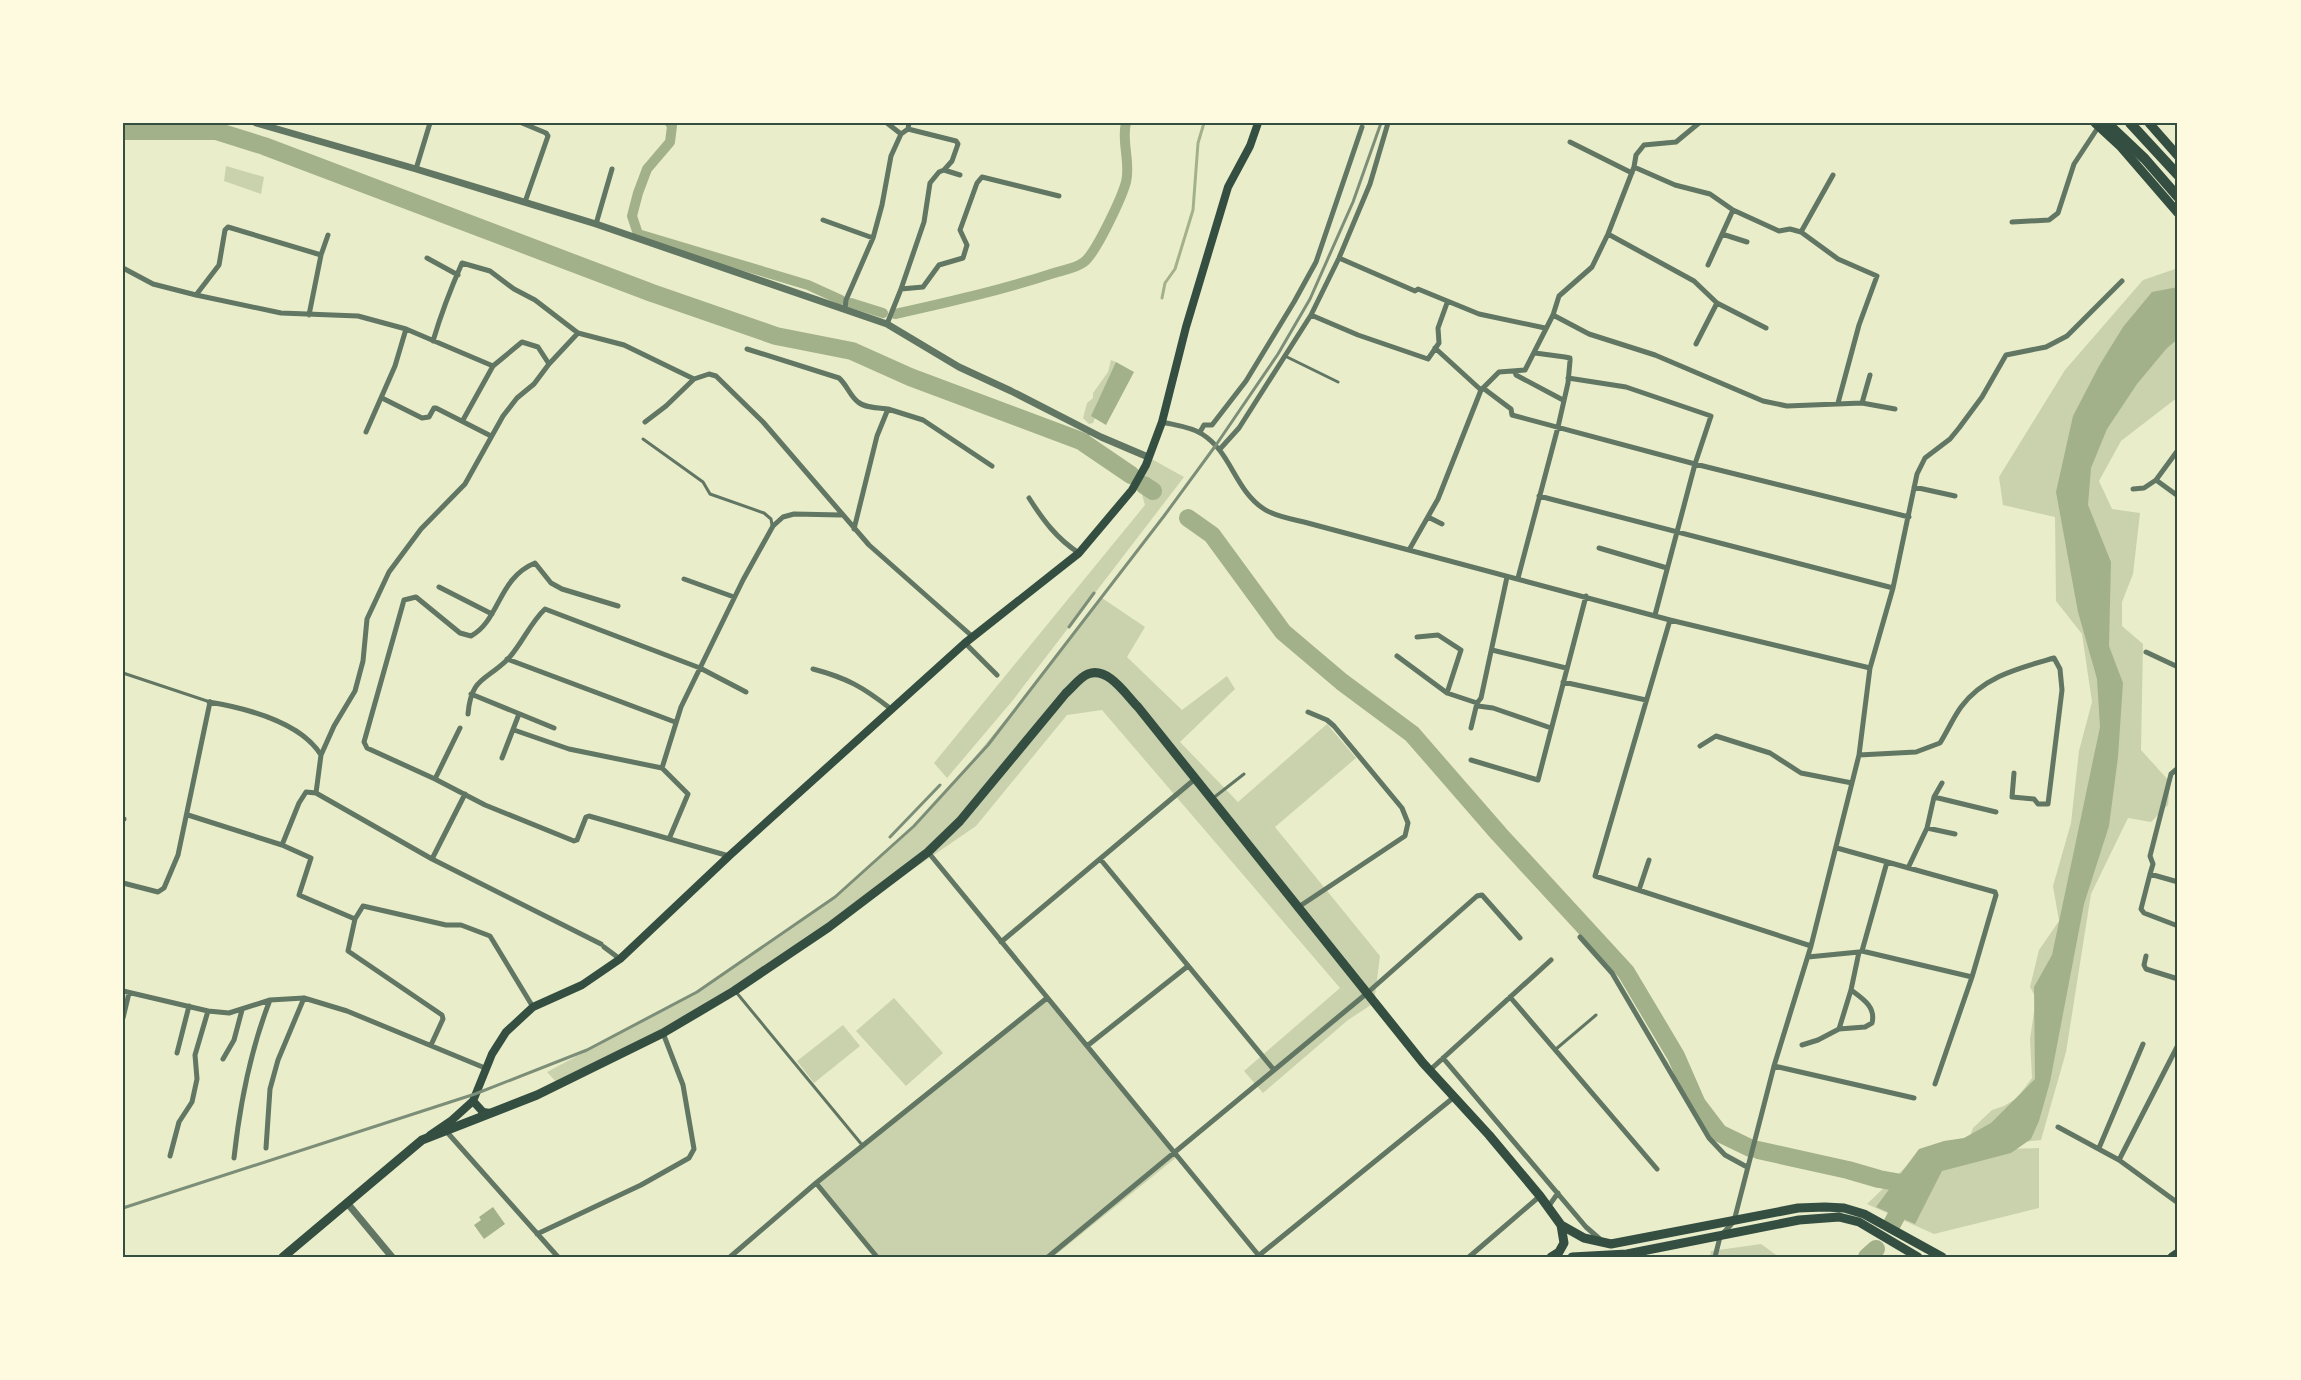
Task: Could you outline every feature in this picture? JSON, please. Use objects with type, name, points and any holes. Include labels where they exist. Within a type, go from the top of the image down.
[{"type":"highway","points":[[2130,123],[2178,175]]},
{"type":"highway","points":[[2100,124],[2145,159],[2178,197]]},
{"type":"main road","points":[[284,1257],[422,1140],[452,1120],[473,1101],[485,1068],[506,1032],[533,1008],[582,985],[620,959],[729,856],[965,643],[1079,553],[1142,475],[1162,422],[1186,327],[1228,187],[1250,146],[1258,123]]},
{"type":"main road","points":[[2149,123],[2178,156]]},
{"type":"main road","points":[[2100,124],[2178,213]]},
{"type":"main road","points":[[422,1140],[537,1095],[665,1037],[829,927],[928,852],[960,821],[1066,693],[1090,673],[1099,672],[1112,679],[1138,707],[1366,994],[1453,1098],[1489,1135],[1561,1225],[1584,1238],[1608,1244],[1798,1208],[1844,1208],[1864,1214],[1918,1257]]},
{"type":"main road","points":[[473,1101],[483,1112],[492,1113]]},
{"type":"main road","points":[[1798,1208],[1799,1220]]},
{"type":"main road","points":[[1572,1257],[1646,1254],[1799,1220],[1839,1217],[1874,1224],[1942,1257]]},
{"type":"main road","points":[[1551,1257],[1559,1252],[1564,1243],[1561,1225]]},
{"type":"main road","points":[[2172,1257],[2178,1253]]},
{"type":"street","points":[[256,123],[596,224],[887,324],[959,367],[1077,423],[1101,437],[1148,457]]},
{"type":"street","points":[[416,169],[430,123]]},
{"type":"street","points":[[522,123],[548,136],[525,202]]},
{"type":"street","points":[[887,123],[901,135]]},
{"type":"street","points":[[1220,449],[1239,428],[1311,315],[1339,258],[1370,184],[1388,123]]},
{"type":"street","points":[[1409,550],[1428,517],[1482,389],[1499,372],[1525,370],[1553,315],[1559,296],[1592,267],[1608,234],[1633,170],[1636,155],[1644,144],[1676,142],[1699,123]]},
{"type":"street","points":[[2012,222],[2049,220],[2058,213],[2074,164],[2100,124]]},
{"type":"street","points":[[845,309],[846,300],[873,238],[891,156],[901,135],[908,126],[956,141],[955,154],[944,170],[939,172],[930,183],[924,222],[887,324]]},
{"type":"street","points":[[1200,432],[1204,425],[1212,425],[1219,418],[1246,381],[1316,262],[1362,127]]},
{"type":"street","points":[[1570,142],[1633,170],[1710,194],[1732,210],[1779,231],[1790,229],[1801,232],[1838,259],[1877,276],[1859,325],[1838,403]]},
{"type":"street","points":[[596,224],[612,169]]},
{"type":"street","points":[[944,170],[960,175]]},
{"type":"street","points":[[1801,232],[1833,175]]},
{"type":"street","points":[[901,289],[923,287],[939,265],[963,258],[968,245],[960,230],[980,179],[984,177],[1059,196]]},
{"type":"street","points":[[1708,265],[1732,210]]},
{"type":"street","points":[[823,220],[873,238]]},
{"type":"street","points":[[196,295],[219,265],[225,230],[228,227],[321,255]]},
{"type":"street","points":[[1608,234],[1694,281],[1717,303],[1766,328]]},
{"type":"street","points":[[1722,234],[1747,242]]},
{"type":"street","points":[[309,315],[321,255],[328,235]]},
{"type":"street","points":[[427,258],[458,275]]},
{"type":"street","points":[[1339,258],[1397,284],[1479,314],[1545,328]]},
{"type":"street","points":[[433,341],[444,305],[462,262],[490,271],[514,289],[535,300],[578,333],[624,345],[694,379]]},
{"type":"street","points":[[123,268],[153,284],[196,295],[281,313],[358,316],[406,328],[493,366]]},
{"type":"street","points":[[1715,1257],[1720,1237],[1734,1221],[1774,1066],[1808,957],[1837,848],[1859,755],[1870,668],[1893,588],[1917,474],[1925,458],[1950,439],[1959,428],[1982,397],[2006,355],[2046,347],[2067,336],[2122,281]]},
{"type":"street","points":[[1311,315],[1358,335],[1428,359],[1439,343],[1438,327],[1447,303]]},
{"type":"street","points":[[1696,344],[1717,303]]},
{"type":"street","points":[[1553,315],[1589,334],[1655,355],[1763,401],[1787,406],[1862,403],[1895,409]]},
{"type":"street","points":[[366,432],[395,366],[406,328]]},
{"type":"street","points":[[316,793],[321,755],[333,726],[355,691],[363,661],[366,619],[389,572],[421,529],[465,484],[491,436],[517,398],[534,384],[578,333]]},
{"type":"street","points":[[463,420],[493,366],[522,342],[538,347],[549,364]]},
{"type":"street","points":[[1435,348],[1482,389],[1511,409],[1512,415],[1695,464],[1909,517]]},
{"type":"street","points":[[747,349],[839,378],[856,401],[869,407],[888,409],[923,420],[992,466]]},
{"type":"street","points":[[1518,578],[1558,427],[1570,358],[1535,353]]},
{"type":"street","points":[[1515,372],[1516,375],[1563,400]]},
{"type":"street","points":[[645,422],[666,406],[694,379],[709,374],[724,383],[763,422],[854,529],[883,558],[973,637]]},
{"type":"street","points":[[1862,403],[1870,375]]},
{"type":"street","points":[[1568,378],[1626,387],[1708,413],[1711,416],[1695,464],[1655,615]]},
{"type":"street","points":[[382,398],[422,418],[429,417],[436,408],[491,436]]},
{"type":"street","points":[[854,529],[877,436],[888,409]]},
{"type":"street","points":[[1162,422],[1200,432],[1220,449],[1247,494],[1265,510],[1670,620],[1870,668]]},
{"type":"street","points":[[2133,489],[2144,488],[2156,480],[2178,450]]},
{"type":"street","points":[[2156,480],[2178,496]]},
{"type":"street","points":[[1914,487],[1955,495]]},
{"type":"street","points":[[1539,496],[1893,588]]},
{"type":"street","points":[[1029,498],[1046,524],[1067,545],[1079,553]]},
{"type":"street","points":[[662,768],[675,722],[734,597],[773,526],[783,517],[794,514],[841,515]]},
{"type":"street","points":[[1428,517],[1442,524]]},
{"type":"street","points":[[1599,548],[1667,568]]},
{"type":"street","points":[[618,606],[562,589],[551,583],[535,563],[525,567],[501,593],[482,630],[471,636],[460,633],[416,597],[404,600],[364,742],[367,747],[484,805],[574,840],[577,840],[586,817],[589,816],[729,856]]},
{"type":"street","points":[[1471,728],[1477,704],[1481,698],[1507,577]]},
{"type":"street","points":[[684,579],[734,597]]},
{"type":"street","points":[[439,587],[492,614]]},
{"type":"street","points":[[1472,760],[1538,780],[1586,597]]},
{"type":"street","points":[[468,714],[471,694],[481,680],[507,659],[545,609],[700,668],[746,692]]},
{"type":"street","points":[[1670,620],[1595,876],[1811,946]]},
{"type":"street","points":[[1417,637],[1438,635],[1461,650],[1447,693]]},
{"type":"street","points":[[965,643],[997,675]]},
{"type":"street","points":[[1492,650],[1566,668]]},
{"type":"street","points":[[2146,652],[2178,668]]},
{"type":"street","points":[[1397,656],[1447,693],[1551,728]]},
{"type":"street","points":[[1859,755],[1916,752],[1940,744],[1962,706],[1990,680],[2054,658],[2060,669],[2062,690],[2048,804],[2038,804],[2034,799],[2012,797],[2014,773]]},
{"type":"street","points":[[507,659],[675,722]]},
{"type":"street","points":[[813,669],[844,677],[891,709]]},
{"type":"street","points":[[1563,682],[1646,700]]},
{"type":"street","points":[[471,694],[554,728]]},
{"type":"street","points":[[123,883],[158,892],[164,888],[178,855],[188,815],[209,702],[231,705],[296,730],[321,755]]},
{"type":"street","points":[[1297,908],[1405,836],[1408,823],[1402,808],[1334,726],[1328,720],[1308,712]]},
{"type":"street","points":[[502,758],[519,714]]},
{"type":"street","points":[[435,779],[460,728]]},
{"type":"street","points":[[514,730],[570,749],[662,768],[688,794],[669,839]]},
{"type":"street","points":[[1700,746],[1716,736],[1770,753],[1801,773],[1852,783]]},
{"type":"street","points":[[2178,768],[2171,774],[2150,856],[2153,864],[2145,890],[2142,912],[2178,926]]},
{"type":"street","points":[[1001,942],[1195,779]]},
{"type":"street","points":[[1908,868],[1927,828],[1934,798],[1942,783]]},
{"type":"street","points":[[282,844],[306,792],[316,793],[432,859],[603,946],[620,959]]},
{"type":"street","points":[[432,859],[465,795]]},
{"type":"street","points":[[1934,798],[1995,812]]},
{"type":"street","points":[[188,815],[282,844],[311,858],[299,895],[356,919]]},
{"type":"street","points":[[1927,828],[1955,834]]},
{"type":"street","points":[[1837,848],[1995,892],[1972,977],[1935,1084]]},
{"type":"street","points":[[928,852],[1258,1257],[1453,1098]]},
{"type":"street","points":[[1101,860],[1274,1070]]},
{"type":"street","points":[[1639,890],[1649,860]]},
{"type":"street","points":[[1839,1029],[1887,862]]},
{"type":"street","points":[[2150,874],[2178,882]]},
{"type":"street","points":[[1048,1257],[1366,994],[1477,896],[1482,895],[1520,938]]},
{"type":"street","points":[[431,1045],[444,1019],[442,1015],[348,951],[356,919],[363,906],[446,925],[461,925],[490,936],[533,1008]]},
{"type":"street","points":[[1580,937],[1612,973],[1709,1138],[1725,1155],[1747,1167]]},
{"type":"street","points":[[1808,957],[1861,952],[1972,977]]},
{"type":"street","points":[[2146,956],[2144,965],[2146,969],[2178,980]]},
{"type":"street","points":[[1430,1070],[1551,960]]},
{"type":"street","points":[[1087,1046],[1188,966]]},
{"type":"street","points":[[1802,1045],[1839,1029],[1865,1027],[1872,1023],[1871,1008],[1851,990]]},
{"type":"street","points":[[123,1018],[126,992],[208,1011],[229,1013],[270,1000],[304,998],[346,1011],[485,1068]]},
{"type":"street","points":[[1510,997],[1657,1169]]},
{"type":"street","points":[[266,1148],[270,1089],[278,1059],[304,998]]},
{"type":"street","points":[[730,1257],[816,1184],[1047,998]]},
{"type":"street","points":[[234,1158],[239,1115],[248,1072],[260,1025],[270,1000]]},
{"type":"street","points":[[177,1053],[189,1006]]},
{"type":"street","points":[[224,1059],[234,1040],[242,1010]]},
{"type":"street","points":[[170,1156],[179,1122],[192,1102],[197,1079],[195,1055],[208,1011]]},
{"type":"street","points":[[537,1234],[641,1185],[689,1158],[692,1154],[694,1149],[685,1095],[665,1037]]},
{"type":"street","points":[[2099,1148],[2143,1044]]},
{"type":"street","points":[[2118,1160],[2178,1045]]},
{"type":"street","points":[[1443,1058],[1586,1227],[1608,1244]]},
{"type":"street","points":[[1774,1066],[1914,1098]]},
{"type":"street","points":[[1489,1135],[1497,1122]]},
{"type":"street","points":[[2058,1127],[2118,1160],[2178,1203]]},
{"type":"street","points":[[445,1130],[558,1257]]},
{"type":"street","points":[[1522,1176],[1534,1164]]},
{"type":"street","points":[[816,1184],[877,1257]]},
{"type":"street","points":[[1548,1207],[1558,1193]]},
{"type":"street","points":[[1469,1257],[1540,1196]]},
{"type":"street","points":[[348,1204],[392,1257]]},
{"type":"lane","points":[[1285,356],[1338,382]]},
{"type":"lane","points":[[643,439],[703,482],[710,494],[764,513],[771,519],[773,526]]},
{"type":"lane","points":[[123,673],[209,702]]},
{"type":"lane","points":[[1211,800],[1244,774]]},
{"type":"lane","points":[[734,991],[863,1146]]},
{"type":"lane","points":[[1556,1049],[1596,1015]]},
{"type":"shaded area","points":[[226,166],[264,177],[261,194],[224,181]]},
{"type":"shaded area","points":[[2178,268],[2178,397],[2121,441],[2099,481],[2112,509],[2140,513],[2133,574],[2122,602],[2122,626],[2143,644],[2141,750],[2170,782],[2168,805],[2151,822],[2128,818],[2091,894],[2066,1052],[2041,1140],[1984,1147],[1970,1136],[1973,1128],[1992,1110],[2017,1098],[2032,1078],[2030,1039],[2036,998],[2030,987],[2039,950],[2059,921],[2053,886],[2071,823],[2079,751],[2092,702],[2082,634],[2056,601],[2055,517],[2003,505],[1999,477],[2065,370],[2143,280]]},
{"type":"shaded area","points":[[2178,287],[2178,339],[2167,348],[2137,384],[2107,429],[2091,468],[2088,505],[2111,562],[2109,646],[2123,683],[2118,757],[2109,826],[2084,904],[2050,1082],[2039,1121],[2031,1139],[2011,1153],[1942,1171],[1915,1224],[1876,1207],[1919,1149],[1944,1141],[1964,1138],[1991,1123],[2035,1079],[2034,987],[2052,955],[2100,727],[2097,679],[2078,612],[2056,492],[2073,416],[2099,366],[2123,327],[2152,292]]},
{"type":"shaded area","points":[[1111,360],[1116,362],[1116,367],[1093,423],[1089,424],[1083,418],[1087,403],[1093,398],[1093,393],[1108,372]]},
{"type":"shaded area","points":[[1116,362],[1134,372],[1106,425],[1091,416]]},
{"type":"shaded area","points":[[1148,457],[1184,477],[1013,700],[947,778],[934,763],[1145,505],[1138,481]]},
{"type":"shaded area","points":[[1102,598],[1145,627],[1127,657],[1182,710],[1227,676],[1235,689],[1180,742],[1238,802],[1327,724],[1356,758],[1275,827],[1380,956],[1374,1003],[1348,1020],[1263,1093],[1244,1071],[1340,988],[1102,710],[1067,715],[976,826],[738,989],[559,1085],[547,1072],[697,992],[835,897],[917,823],[961,774]]},
{"type":"shaded area","points":[[894,998],[943,1053],[906,1086],[856,1031]]},
{"type":"shaded area","points":[[1047,998],[1178,1156],[1053,1257],[877,1257],[816,1183]]},
{"type":"shaded area","points":[[843,1025],[860,1046],[814,1083],[797,1061]]},
{"type":"shaded area","points":[[2039,1148],[2039,1208],[1934,1234],[1867,1204],[1918,1155],[1961,1150]]},
{"type":"shaded area","points":[[493,1207],[505,1224],[484,1239],[474,1225],[481,1220],[479,1217]]},
{"type":"shaded area","points":[[1761,1244],[1779,1257],[1710,1257],[1711,1251]]},
{"type":"waterway","points":[[670,123],[672,126],[670,142],[647,169],[638,193],[632,216],[638,234],[808,285],[841,300]]},
{"type":"waterway","points":[[895,314],[1015,285],[1084,262],[1102,237],[1124,189],[1127,175],[1126,123]]},
{"type":"waterway","points":[[1162,298],[1165,283],[1175,269],[1193,210],[1198,143],[1204,123]]},
{"type":"waterway","points":[[123,131],[216,131],[264,146],[652,293],[776,336],[852,351],[910,377],[1081,441],[1131,475]]},
{"type":"waterway","points":[[851,303],[883,313]]},
{"type":"waterway","points":[[1081,441],[1088,435]]},
{"type":"waterway","points":[[1144,485],[1153,491]]},
{"type":"waterway","points":[[1188,518],[1212,535],[1283,632],[1342,682],[1412,734],[1499,834],[1626,972],[1676,1056],[1697,1104],[1719,1133],[1750,1148]]},
{"type":"waterway","points":[[1758,1150],[1913,1185]]},
{"type":"waterway","points":[[1892,1224],[1907,1196]]},
{"type":"waterway","points":[[1867,1257],[1876,1249]]},
{"type":"railway","points":[[123,1208],[475,1094],[587,1050],[697,992],[835,897],[914,826],[988,745],[1216,445],[1278,354],[1310,299],[1353,202],[1381,123]]},
{"type":"railway","points":[[1069,627],[1094,593]]},
{"type":"railway","points":[[890,837],[940,785]]}]
